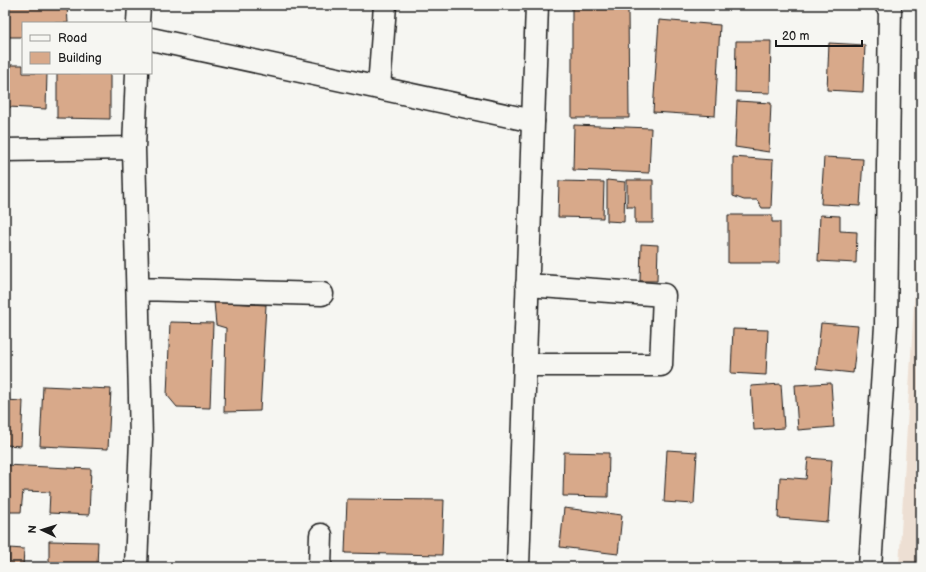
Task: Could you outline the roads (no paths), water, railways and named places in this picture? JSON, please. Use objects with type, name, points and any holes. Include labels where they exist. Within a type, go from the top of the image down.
[{"type":"street","points":[[138,22],[139,5]]},
{"type":"street","points":[[379,88],[385,5]]},
{"type":"street","points":[[518,567],[537,5]]},
{"type":"street","points":[[870,567],[886,326],[889,5]]},
{"type":"street","points":[[152,39],[533,121]]},
{"type":"street","points":[[136,567],[141,439],[134,148],[137,74]]},
{"type":"street","points":[[5,150],[134,148]]},
{"type":"street","points":[[525,366],[661,365],[664,295],[527,286]]},
{"type":"street","points":[[138,289],[322,294]]},
{"type":"street","points":[[320,567],[321,535]]}]
